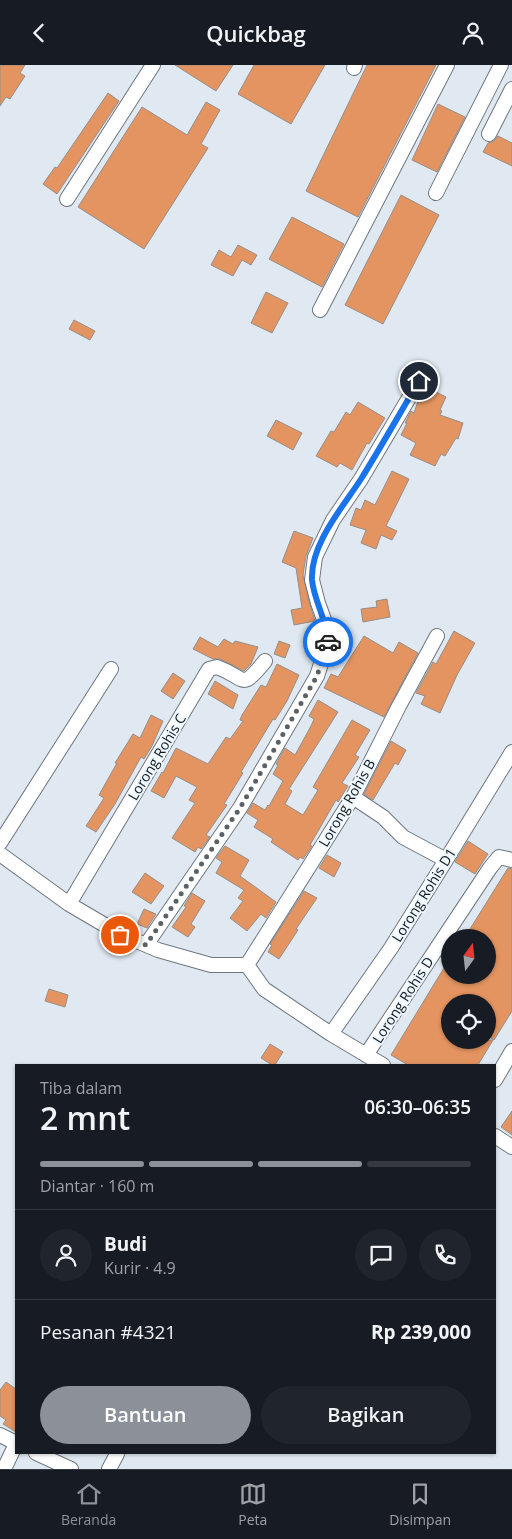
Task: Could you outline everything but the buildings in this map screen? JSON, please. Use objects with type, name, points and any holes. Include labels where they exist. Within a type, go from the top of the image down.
[{"type":"street","points":[[67,199],[153,65]]},
{"type":"street","points":[[320,310],[447,65]]},
{"type":"street","points":[[436,193],[501,65]]},
{"type":"street","points":[[490,134],[512,89]]},
{"type":"street","points":[[146,945],[240,808],[317,676],[328,642],[327,628],[312,579],[315,557],[332,520],[361,479],[419,381]]},
{"type":"street","name":"Lorong Rohis B","points":[[247,965],[353,797],[437,636]]},
{"type":"street","name":"Lorong Rohis C","points":[[69,904],[209,669],[217,667],[240,680],[247,680],[251,679],[265,661]]},
{"type":"street","points":[[0,843],[111,669]]},
{"type":"street","name":"Lorong Rohis D1","points":[[331,1034],[390,948],[512,752]]},
{"type":"street","points":[[353,797],[383,817],[404,837],[446,860]]},
{"type":"street","points":[[0,853],[69,904],[120,935],[211,965],[247,965],[264,989],[331,1034],[381,1064]]},
{"type":"street","name":"Lorong Rohis D","points":[[366,1055],[490,867],[499,857],[512,860]]},
{"type":"street","points":[[496,1078],[512,1051]]},
{"type":"street","points":[[496,1137],[512,1147]]},
{"type":"street","points":[[0,1435],[15,1443]]},
{"type":"street","points":[[4,1469],[15,1446]]},
{"type":"street","points":[[38,1454],[71,1469]]},
{"type":"street","points":[[109,1469],[117,1454]]},
{"type":"way so far","points":[[120,935],[146,945],[240,808],[317,676],[328,642]]},
{"type":"route","points":[[328,642],[327,628],[312,579],[315,557],[332,520],[361,479],[419,381]]}]
